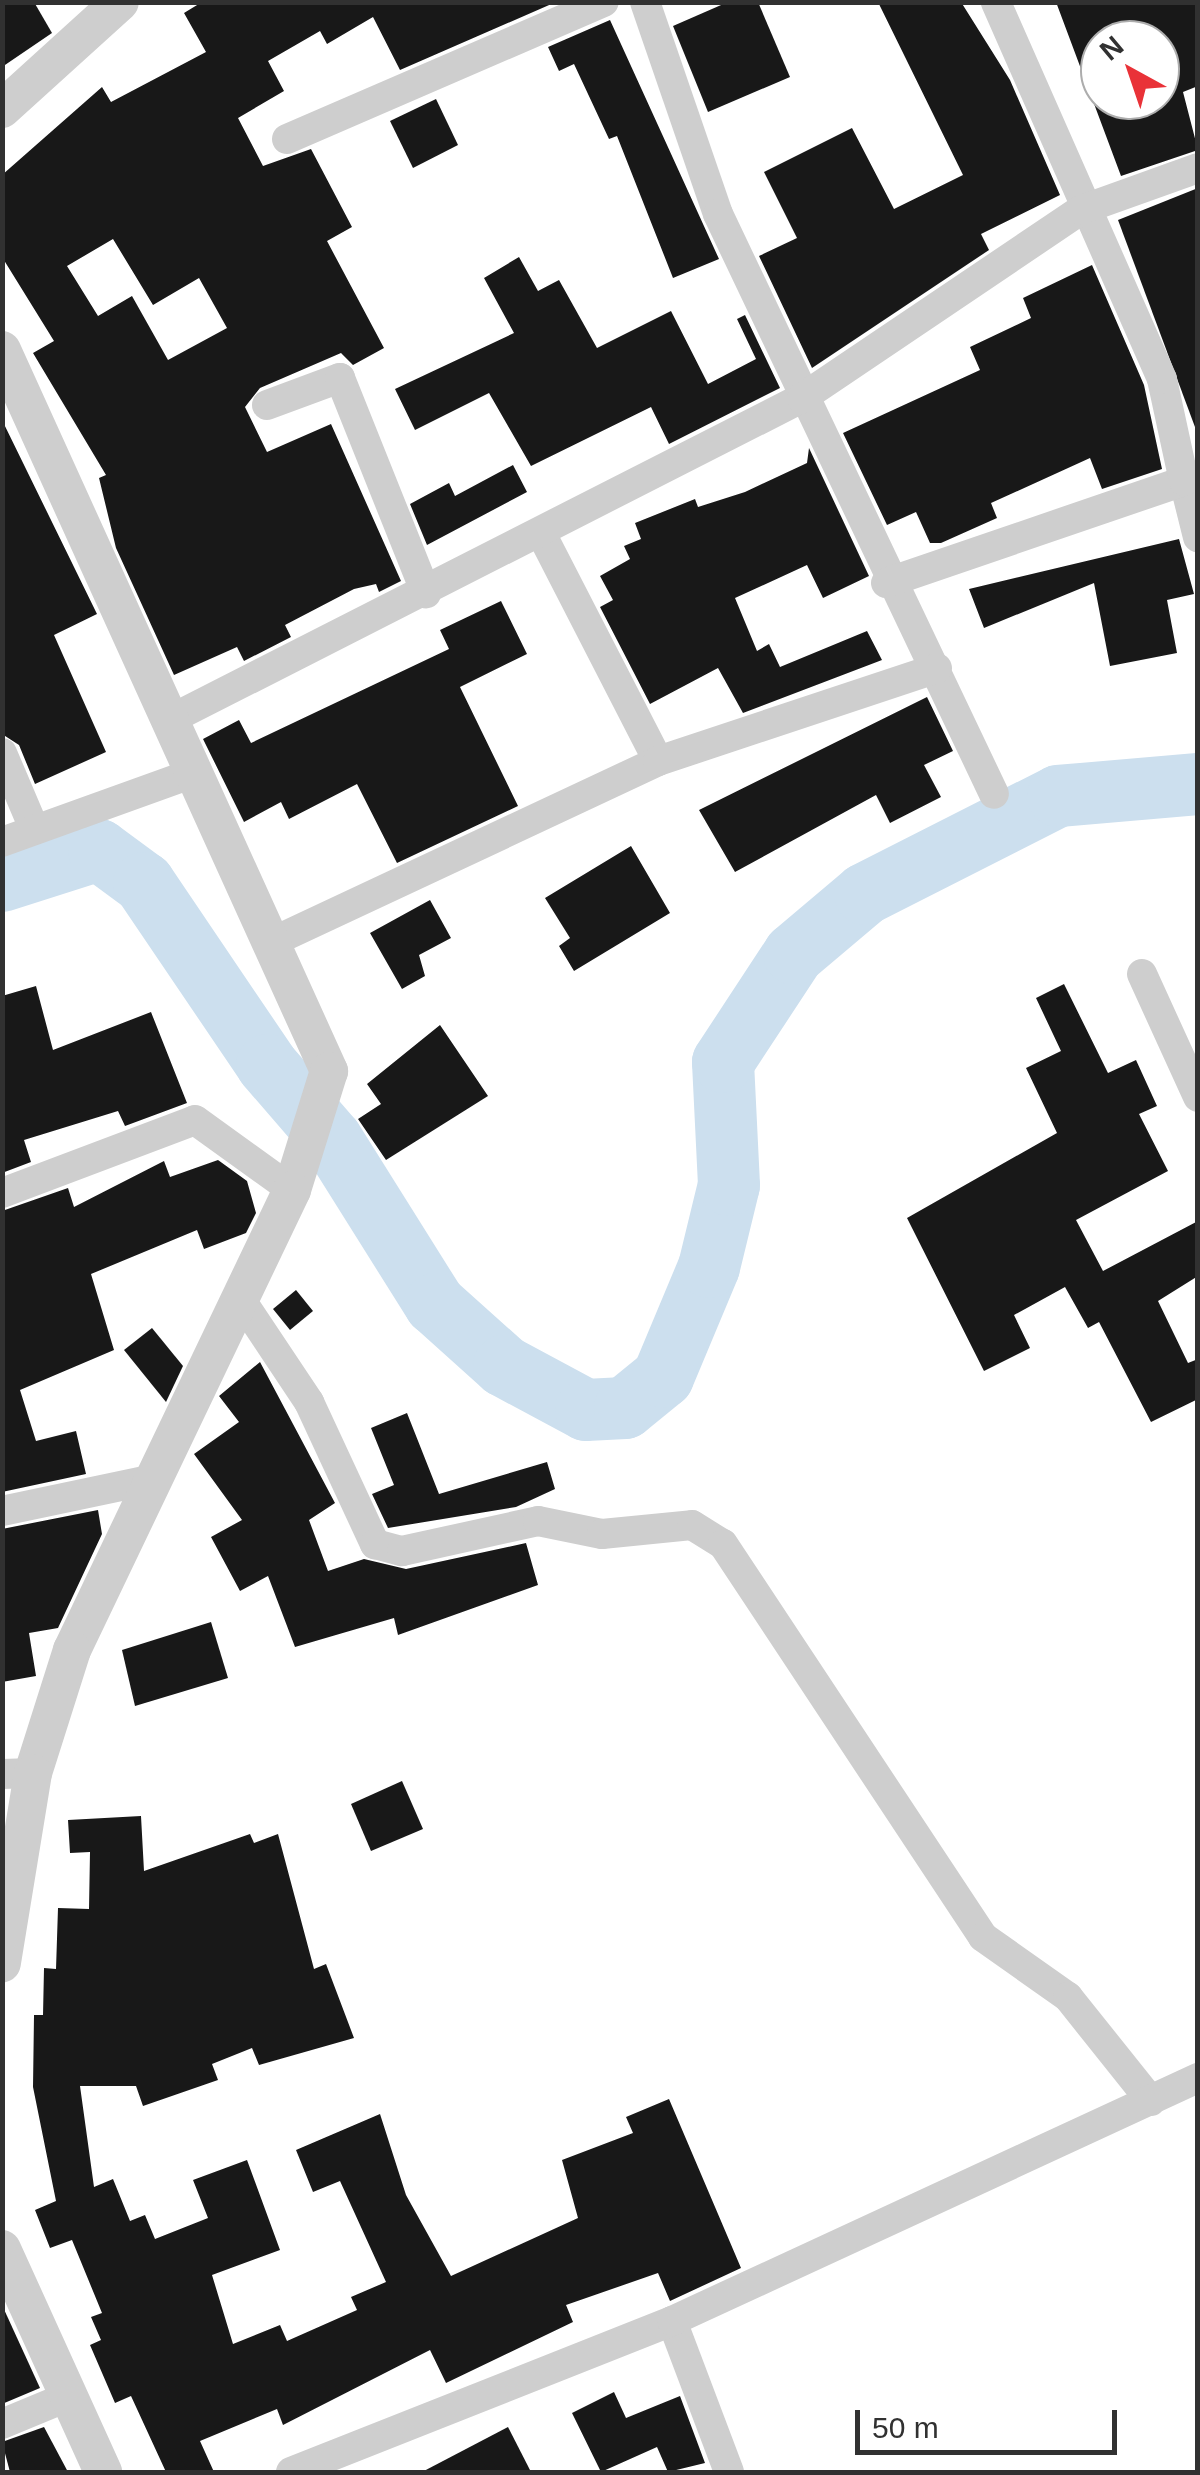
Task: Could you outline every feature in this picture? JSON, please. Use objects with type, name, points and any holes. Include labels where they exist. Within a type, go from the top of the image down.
[{"type":"street","points":[[2,109],[120,2]]},
{"type":"street","points":[[645,2],[718,214],[886,583],[937,668],[994,794]]},
{"type":"street","points":[[996,2],[1081,210],[1162,379],[1198,537]]},
{"type":"street","points":[[287,139],[601,3]]},
{"type":"street","points":[[175,717],[542,535],[802,398],[1081,210],[1198,168]]},
{"type":"street","points":[[2,350],[175,717],[270,943],[323,1050],[326,1094],[304,1144],[292,1190],[158,1478],[72,1650],[18,1774],[2,1963]]},
{"type":"street","points":[[268,405],[340,378],[426,593]]},
{"type":"street","points":[[886,583],[1184,481]]},
{"type":"street","points":[[542,535],[658,761]]},
{"type":"street","points":[[270,943],[658,761],[937,668]]},
{"type":"street","points":[[2,753],[33,826]]},
{"type":"street","points":[[2,842],[33,826],[196,772]]},
{"type":"street","points":[[1142,974],[1198,1097]]},
{"type":"street","points":[[2,1193],[195,1120],[292,1190]]},
{"type":"street","points":[[241,1300],[309,1402],[375,1544],[402,1551],[538,1521],[602,1534],[692,1525],[723,1544],[983,1937],[1068,1997],[1151,2101]]},
{"type":"street","points":[[2,1511],[158,1478]]},
{"type":"street","points":[[291,2472],[672,2321],[1198,2078]]},
{"type":"street","points":[[2,2248],[103,2472]]},
{"type":"street","points":[[672,2321],[728,2472]]},
{"type":"street","points":[[2,2424],[67,2396]]},
{"type":"building","points":[[2,2],[34,2],[52,33],[2,67]]},
{"type":"building","points":[[202,2],[556,2],[400,70],[373,17],[327,44],[320,31],[268,61],[284,91],[238,118],[263,166],[311,149],[352,227],[327,241],[384,348],[353,365],[341,353],[260,388],[245,407],[267,452],[331,424],[401,581],[379,592],[376,584],[354,589],[285,625],[291,637],[244,661],[237,647],[174,675],[116,548],[99,478],[106,475],[33,353],[54,341],[2,257],[2,175],[102,87],[111,102],[206,52],[184,13]],"holes":[[[113,239],[153,305],[199,278],[227,328],[168,360],[132,296],[98,316],[67,266]]]},
{"type":"building","points":[[728,2],[758,2],[790,77],[708,112],[673,26]]},
{"type":"building","points":[[878,2],[961,2],[1010,80],[1060,195],[981,234],[989,250],[812,368],[759,256],[797,238],[764,172],[852,128],[894,209],[963,175]]},
{"type":"building","points":[[1056,2],[1198,2],[1198,86],[1183,92],[1198,150],[1121,176],[1100,120],[1180,120],[1180,20],[1080,20],[1080,66]]},
{"type":"building","points":[[610,20],[719,259],[673,278],[617,136],[609,139],[574,64],[559,71],[548,47]]},
{"type":"building","points":[[436,99],[458,145],[413,168],[390,121]]},
{"type":"building","points":[[1198,188],[1198,427],[1195,427],[1118,220]]},
{"type":"building","points":[[519,257],[538,291],[559,280],[597,348],[671,311],[708,384],[756,359],[737,319],[745,315],[780,388],[669,444],[651,407],[531,466],[489,393],[415,430],[395,389],[514,333],[484,278]]},
{"type":"building","points":[[1092,265],[1144,385],[1162,469],[1102,489],[1090,458],[991,503],[997,518],[941,543],[930,543],[916,512],[887,525],[843,433],[980,370],[970,347],[1031,318],[1023,298]]},
{"type":"building","points":[[2,420],[97,614],[54,635],[106,752],[35,784],[19,745],[2,734]]},
{"type":"building","points":[[809,448],[869,576],[823,598],[807,565],[735,598],[757,651],[769,644],[780,667],[867,631],[882,660],[743,713],[718,668],[650,704],[600,607],[613,600],[600,576],[630,559],[624,546],[641,539],[635,523],[695,499],[698,507],[745,492],[807,463]]},
{"type":"building","points":[[513,465],[527,492],[427,545],[410,504],[449,483],[455,496]]},
{"type":"building","points":[[1179,539],[1194,594],[1167,600],[1177,653],[1110,666],[1094,583],[984,628],[969,589]]},
{"type":"building","points":[[501,601],[527,654],[460,687],[518,806],[397,863],[357,784],[289,819],[281,802],[244,822],[203,739],[239,720],[251,743],[449,649],[440,630]]},
{"type":"building","points":[[927,697],[953,751],[924,765],[941,797],[890,823],[876,795],[735,872],[699,810]]},
{"type":"building","points":[[631,846],[670,913],[574,971],[559,946],[570,938],[545,898]]},
{"type":"building","points":[[430,900],[451,938],[419,955],[425,976],[402,989],[370,933]]},
{"type":"building","points":[[1064,984],[1108,1073],[1136,1060],[1157,1106],[1139,1114],[1168,1171],[1076,1220],[1103,1271],[1198,1221],[1198,1276],[1158,1301],[1188,1363],[1198,1359],[1198,1399],[1151,1422],[1099,1322],[1088,1328],[1065,1287],[1014,1315],[1030,1348],[984,1371],[907,1218],[1057,1133],[1026,1068],[1061,1051],[1036,998]]},
{"type":"building","points":[[36,986],[53,1050],[151,1012],[187,1103],[125,1126],[118,1111],[24,1140],[31,1162],[2,1173],[2,996]]},
{"type":"building","points":[[440,1025],[488,1096],[386,1160],[358,1119],[381,1104],[367,1084]]},
{"type":"building","points":[[218,1160],[247,1181],[256,1213],[246,1233],[204,1249],[197,1230],[91,1274],[114,1350],[20,1390],[36,1441],[76,1431],[86,1474],[2,1492],[2,1211],[68,1188],[74,1207],[164,1161],[170,1177]]},
{"type":"building","points":[[296,1290],[313,1311],[290,1330],[273,1309]]},
{"type":"building","points":[[152,1328],[183,1366],[166,1402],[124,1350]]},
{"type":"building","points":[[260,1362],[335,1503],[309,1520],[328,1571],[364,1559],[406,1569],[526,1543],[538,1585],[398,1635],[394,1618],[295,1647],[268,1576],[240,1591],[211,1537],[242,1520],[194,1454],[239,1422],[219,1396]]},
{"type":"building","points":[[407,1413],[439,1494],[547,1462],[555,1489],[516,1507],[388,1528],[372,1494],[394,1485],[371,1428]]},
{"type":"building","points":[[98,1510],[102,1534],[58,1628],[29,1633],[36,1676],[2,1682],[2,1529]]},
{"type":"building","points":[[211,1622],[228,1678],[135,1706],[122,1650]]},
{"type":"building","points":[[402,1781],[423,1829],[371,1851],[351,1804]]},
{"type":"building","points":[[141,1816],[144,1871],[250,1834],[254,1843],[278,1834],[314,1969],[326,1964],[354,2038],[259,2065],[252,2048],[212,2064],[218,2080],[143,2106],[136,2086],[80,2086],[94,2187],[113,2179],[130,2221],[145,2215],[155,2239],[208,2218],[193,2180],[247,2160],[280,2250],[212,2275],[233,2344],[280,2325],[287,2341],[357,2310],[351,2297],[386,2282],[340,2181],[313,2192],[296,2150],[380,2114],[406,2195],[451,2276],[578,2218],[562,2160],[633,2133],[626,2117],[669,2099],[741,2268],[670,2301],[658,2273],[566,2305],[573,2322],[446,2383],[430,2350],[283,2425],[277,2409],[200,2441],[214,2472],[166,2472],[131,2396],[115,2403],[90,2345],[101,2340],[91,2317],[102,2313],[72,2240],[50,2248],[35,2210],[56,2201],[33,2087],[34,2015],[43,2015],[44,1968],[56,1969],[58,1908],[89,1909],[90,1852],[70,1853],[68,1820]]},
{"type":"building","points":[[2,2305],[40,2388],[2,2404]]},
{"type":"building","points":[[614,2392],[626,2418],[680,2396],[705,2463],[668,2472],[657,2447],[601,2472],[572,2413]]},
{"type":"building","points":[[44,2427],[68,2472],[10,2472],[2,2442]]},
{"type":"building","points":[[508,2427],[531,2472],[422,2472]]},
{"type":"waterway","points":[[2,881],[99,850],[144,883],[267,1065],[332,1140],[435,1304],[504,1366],[586,1410],[625,1408],[663,1377],[709,1267],[729,1185],[723,1062],[794,954],[865,894],[1058,796],[1198,784]]}]
